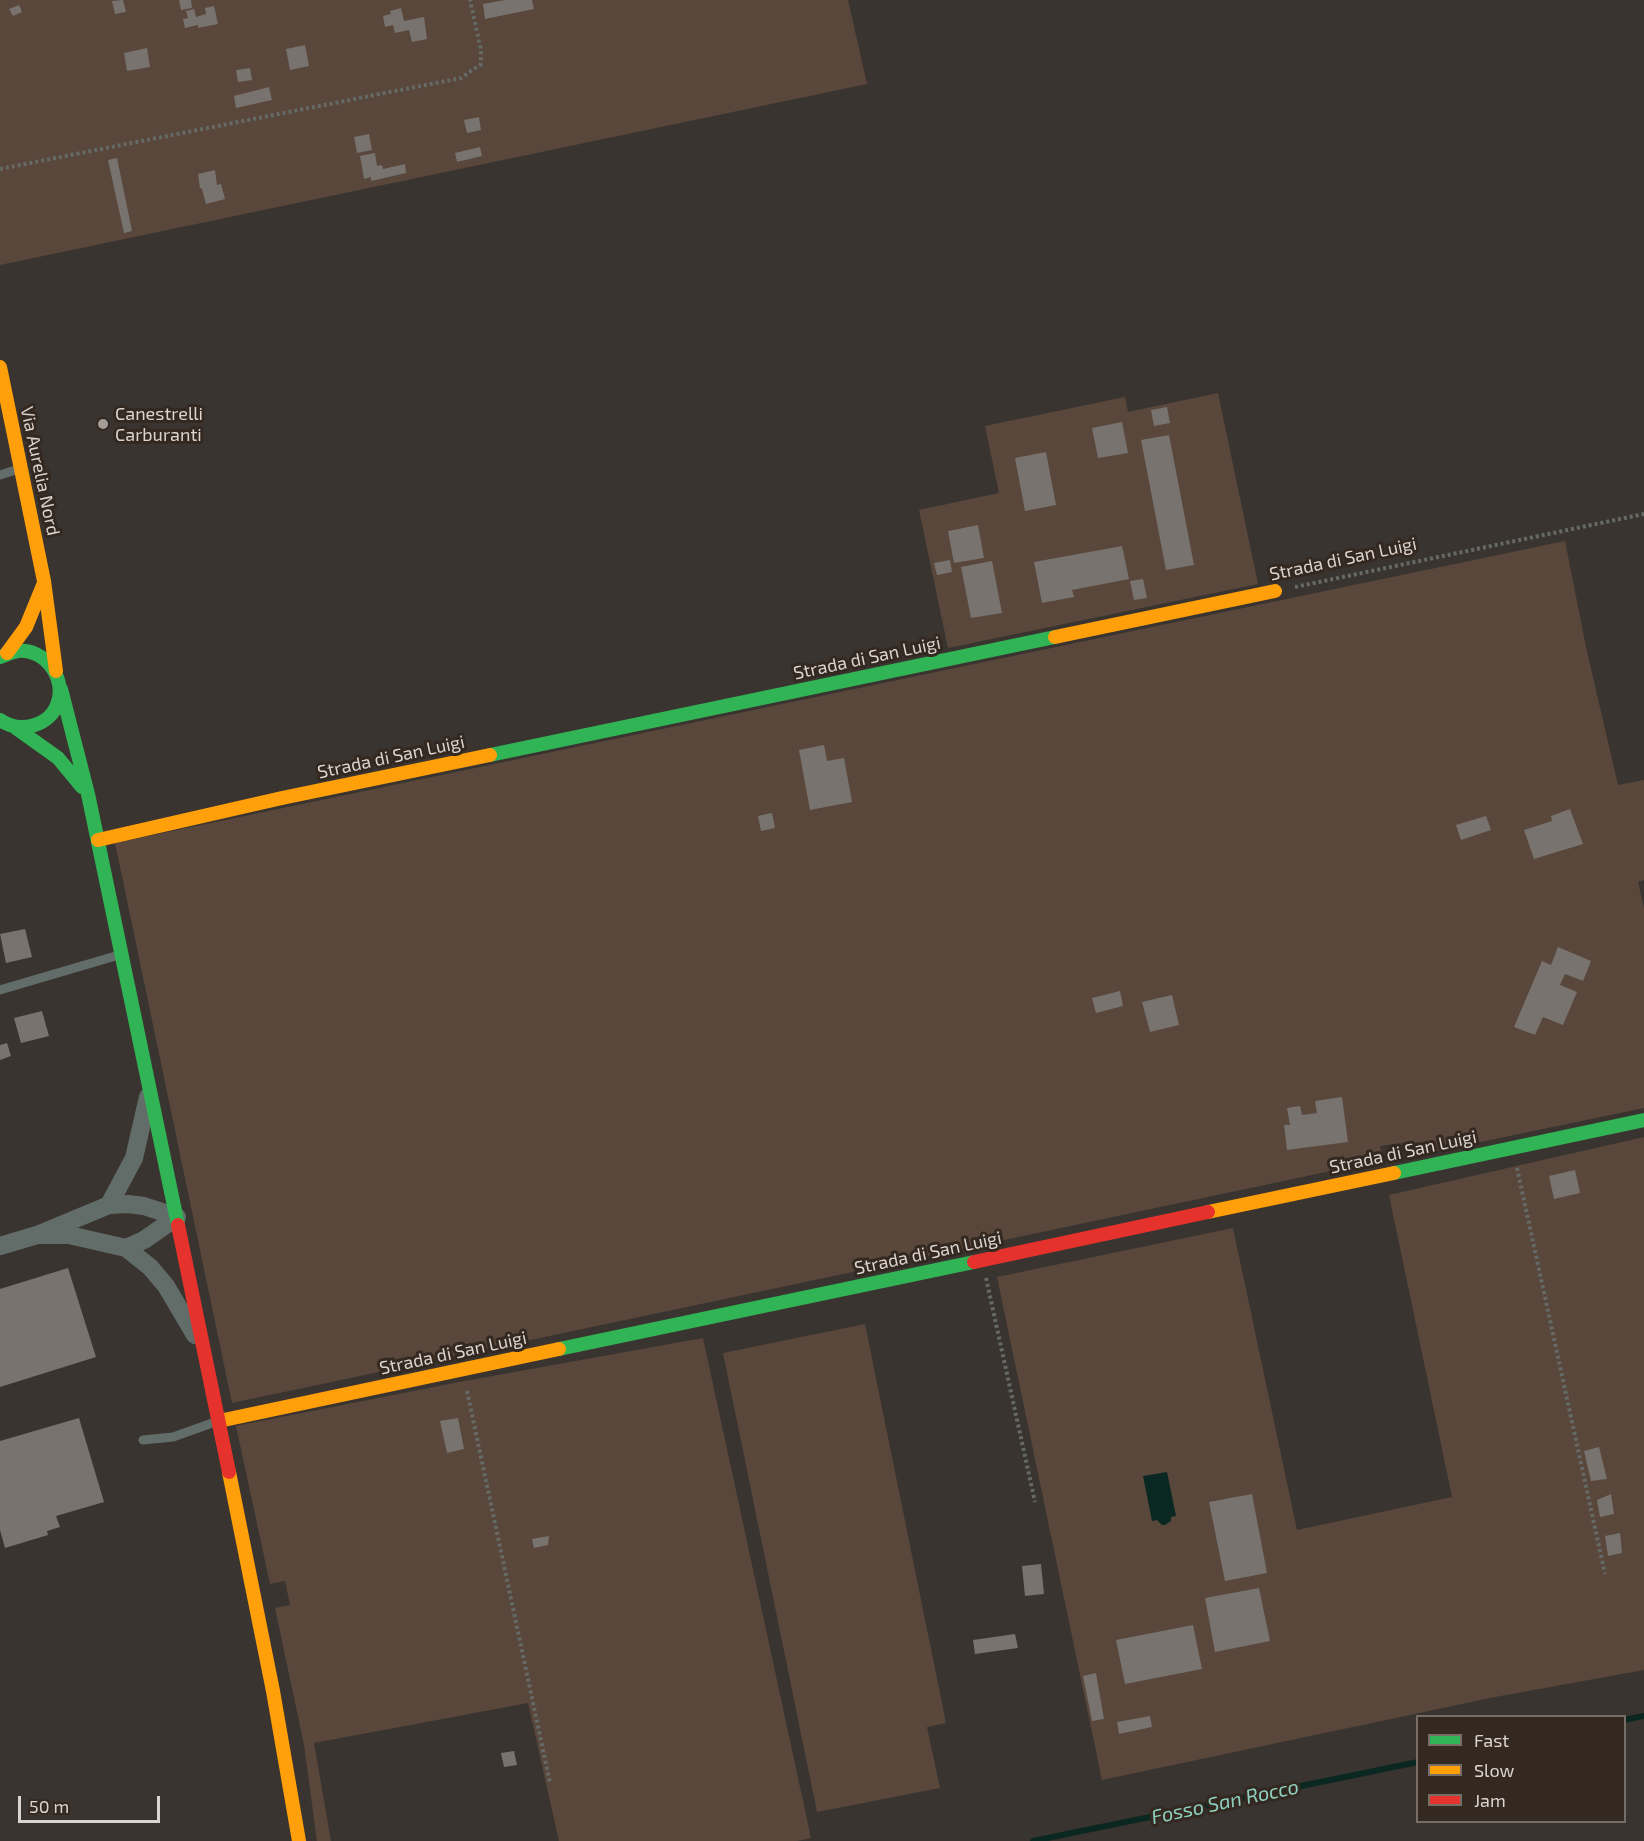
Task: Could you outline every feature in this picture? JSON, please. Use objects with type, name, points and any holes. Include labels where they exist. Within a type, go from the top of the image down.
[{"type":"street","name":"Via Aurelia Nord","points":[[0,367],[44,581],[56,671],[88,794],[177,1217],[273,1691],[299,1841]]},
{"type":"street","points":[[4,655],[26,627],[44,581]]},
{"type":"street","name":"Strada di San Luigi","points":[[98,840],[294,796],[1275,591]]},
{"type":"street","points":[[4,655],[29,651],[40,655],[56,671]]},
{"type":"street","points":[[16,728],[30,727],[42,722],[52,714],[59,702],[61,689]]},
{"type":"street","points":[[0,720],[16,728],[58,758],[88,794]]},
{"type":"street","points":[[109,1206],[134,1158],[149,1092]]},
{"type":"street","name":"Strada di San Luigi","points":[[219,1421],[1644,1120]]},
{"type":"street","points":[[0,1246],[37,1235],[109,1206],[128,1204],[144,1206],[177,1217]]},
{"type":"street","points":[[126,1248],[144,1240],[177,1217]]},
{"type":"street","points":[[37,1235],[69,1235],[126,1248],[150,1267],[166,1286],[204,1351]]},
{"type":"lane","points":[[0,475],[21,468]]},
{"type":"lane","points":[[0,990],[122,954]]},
{"type":"lane","points":[[143,1440],[173,1437],[219,1421]]},
{"type":"path","points":[[0,169],[461,78],[481,64],[470,0]]},
{"type":"path","name":"Strada di San Luigi","points":[[1275,591],[1644,514]]},
{"type":"path","points":[[1512,1147],[1605,1574]]},
{"type":"path","points":[[982,1260],[1035,1502]]},
{"type":"path","points":[[463,1370],[550,1783]]},
{"type":"shaded area","points":[[0,0],[848,0],[867,84],[0,265]]},
{"type":"shaded area","points":[[1218,393],[1258,584],[948,648],[919,510],[999,493],[985,426],[1125,397],[1128,412]]},
{"type":"shaded area","points":[[1565,541],[1586,647],[1618,785],[1644,780],[1644,880],[1638,882],[1644,908],[1644,1108],[1418,1155],[1404,1143],[1380,1146],[1383,1160],[232,1403],[115,843]]},
{"type":"shaded area","points":[[1644,1137],[1644,1670],[1495,1697],[1102,1780],[997,1277],[1233,1228],[1297,1530],[1452,1497],[1389,1195]]},
{"type":"shaded area","points":[[865,1324],[946,1723],[927,1727],[940,1788],[817,1812],[723,1353]]},
{"type":"shaded area","points":[[703,1338],[811,1838],[797,1841],[559,1841],[528,1703],[314,1743],[331,1841],[317,1841],[304,1745],[275,1608],[290,1605],[285,1581],[270,1584],[236,1426],[459,1382]]},
{"type":"water","points":[[1167,1472],[1176,1516],[1171,1517],[1171,1521],[1162,1525],[1157,1520],[1152,1521],[1143,1476]]},
{"type":"building","points":[[123,0],[126,12],[115,14],[112,1]]},
{"type":"building","points":[[179,0],[191,0],[192,8],[181,10]]},
{"type":"building","points":[[505,0],[532,0],[534,9],[485,19],[483,4]]},
{"type":"building","points":[[19,5],[22,12],[13,16],[9,9]]},
{"type":"building","points":[[214,6],[218,24],[185,28],[183,19],[188,18],[186,11],[194,9],[196,17],[206,14],[205,8]]},
{"type":"building","points":[[401,8],[404,21],[424,17],[427,39],[412,42],[409,30],[395,33],[393,25],[385,27],[383,16]]},
{"type":"building","points":[[305,45],[309,66],[290,70],[286,49]]},
{"type":"building","points":[[147,48],[150,67],[127,71],[124,53]]},
{"type":"building","points":[[250,68],[252,80],[238,82],[236,70]]},
{"type":"building","points":[[269,87],[272,100],[236,108],[234,96]]},
{"type":"building","points":[[479,117],[481,130],[467,133],[464,120]]},
{"type":"building","points":[[369,134],[372,150],[357,153],[354,137]]},
{"type":"building","points":[[480,147],[482,156],[457,162],[455,153]]},
{"type":"building","points":[[375,153],[377,166],[382,165],[383,169],[405,164],[406,173],[371,181],[371,177],[364,179],[360,156]]},
{"type":"building","points":[[117,158],[132,231],[124,233],[108,160]]},
{"type":"building","points":[[215,170],[217,185],[221,184],[225,199],[206,204],[198,174]]},
{"type":"building","points":[[1167,407],[1170,423],[1154,426],[1151,410]]},
{"type":"building","points":[[1122,422],[1128,453],[1098,458],[1092,428]]},
{"type":"building","points":[[1169,435],[1194,565],[1166,570],[1141,440]]},
{"type":"building","points":[[1046,452],[1056,505],[1025,511],[1015,458]]},
{"type":"building","points":[[978,525],[984,558],[954,563],[948,531]]},
{"type":"building","points":[[1122,546],[1129,579],[1072,590],[1074,597],[1042,603],[1034,562]]},
{"type":"building","points":[[950,560],[952,572],[937,575],[934,563]]},
{"type":"building","points":[[992,561],[1002,613],[971,618],[961,567]]},
{"type":"building","points":[[1143,579],[1147,598],[1134,600],[1130,581]]},
{"type":"building","points":[[824,745],[827,761],[844,758],[852,802],[810,810],[799,750]]},
{"type":"building","points":[[1570,809],[1583,844],[1534,859],[1524,830],[1552,821],[1551,816]]},
{"type":"building","points":[[772,813],[775,828],[761,831],[758,816]]},
{"type":"building","points":[[1486,816],[1491,830],[1461,840],[1456,825]]},
{"type":"building","points":[[25,929],[32,957],[6,963],[0,934]]},
{"type":"building","points":[[1558,947],[1591,961],[1583,981],[1565,974],[1560,985],[1577,992],[1563,1025],[1543,1017],[1535,1035],[1514,1027],[1542,961],[1551,965]]},
{"type":"building","points":[[1120,991],[1123,1006],[1096,1013],[1092,998]]},
{"type":"building","points":[[1172,995],[1179,1025],[1150,1032],[1142,1002]]},
{"type":"building","points":[[42,1011],[49,1036],[21,1043],[14,1018]]},
{"type":"building","points":[[7,1043],[11,1056],[0,1060],[0,1045]]},
{"type":"building","points":[[1342,1097],[1348,1142],[1287,1150],[1284,1125],[1290,1125],[1287,1108],[1300,1106],[1302,1115],[1317,1113],[1315,1101]]},
{"type":"building","points":[[1575,1170],[1580,1193],[1554,1199],[1549,1176]]},
{"type":"building","points":[[68,1268],[96,1357],[0,1387],[0,1289]]},
{"type":"building","points":[[79,1418],[104,1502],[56,1516],[60,1527],[47,1531],[48,1535],[5,1548],[0,1530],[0,1441]]},
{"type":"building","points":[[458,1418],[464,1449],[447,1453],[440,1421]]},
{"type":"building","points":[[1599,1447],[1607,1479],[1591,1481],[1584,1451]]},
{"type":"building","points":[[1252,1494],[1267,1573],[1225,1581],[1209,1502]]},
{"type":"building","points":[[1611,1494],[1614,1514],[1600,1517],[1597,1500]]},
{"type":"building","points":[[1620,1533],[1622,1553],[1608,1556],[1605,1536]]},
{"type":"building","points":[[549,1536],[548,1545],[534,1548],[532,1539]]},
{"type":"building","points":[[1041,1564],[1044,1594],[1025,1596],[1022,1566]]},
{"type":"building","points":[[1259,1588],[1270,1641],[1215,1652],[1205,1598]]},
{"type":"building","points":[[1193,1625],[1202,1669],[1125,1684],[1116,1640]]},
{"type":"building","points":[[1015,1634],[1018,1648],[975,1654],[973,1640]]},
{"type":"building","points":[[1096,1673],[1104,1719],[1092,1721],[1083,1676]]},
{"type":"building","points":[[1150,1716],[1152,1727],[1119,1734],[1117,1722]]},
{"type":"building","points":[[514,1751],[517,1765],[504,1767],[501,1753]]},
{"type":"waterway","name":"Fosso San Rocco","points":[[1626,1720],[1644,1716]]},
{"type":"waterway","name":"Fosso San Rocco","points":[[1033,1841],[1416,1762]]},
{"type":"traffic: fast","points":[[490,755],[1055,637]]},
{"type":"traffic: fast","points":[[0,657],[18,651],[36,654],[44,659],[56,674],[60,693],[54,710],[42,722],[25,727],[0,720]]},
{"type":"traffic: fast","points":[[61,689],[88,794],[178,1225]]},
{"type":"traffic: fast","points":[[16,728],[58,758],[82,787]]},
{"type":"traffic: fast","points":[[1394,1173],[1644,1120]]},
{"type":"traffic: fast","points":[[559,1349],[974,1262]]},
{"type":"traffic: slow","points":[[0,367],[44,581],[56,671]]},
{"type":"traffic: slow","points":[[7,653],[26,627],[44,583]]},
{"type":"traffic: slow","points":[[1055,637],[1275,591]]},
{"type":"traffic: slow","points":[[98,840],[282,798],[490,755]]},
{"type":"traffic: slow","points":[[1208,1212],[1394,1173]]},
{"type":"traffic: slow","points":[[219,1421],[559,1349]]},
{"type":"traffic: slow","points":[[229,1472],[273,1691],[299,1841]]},
{"type":"traffic: jam","points":[[974,1262],[1208,1212]]},
{"type":"traffic: jam","points":[[178,1225],[229,1472]]},
{"type":"place","name":"Canestrelli Carburanti","points":[[103,424]]}]
